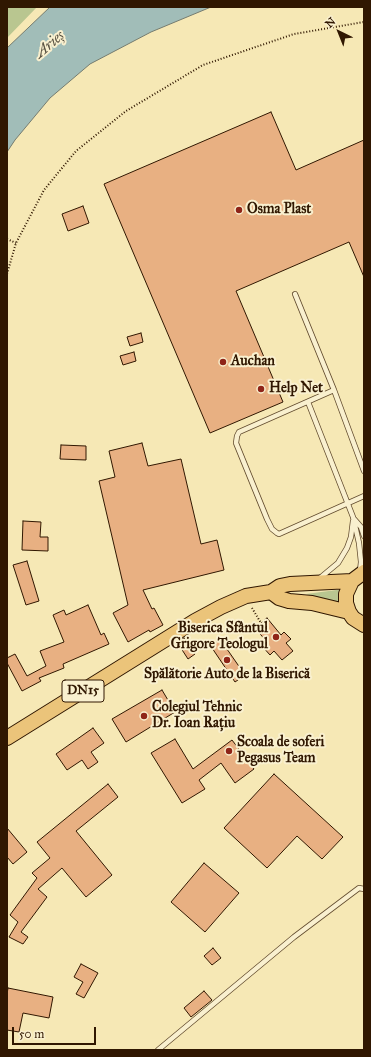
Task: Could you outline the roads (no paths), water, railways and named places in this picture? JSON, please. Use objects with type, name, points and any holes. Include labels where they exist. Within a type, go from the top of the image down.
[{"type":"main road","name":"DN15","points":[[7,738],[221,606],[246,596],[271,592],[280,586],[358,576]]},
{"type":"main road","points":[[358,576],[346,594],[346,603],[355,618],[364,628]]},
{"type":"main road","points":[[271,592],[279,598],[289,601],[312,603],[355,618]]},
{"type":"lane","points":[[295,294],[334,390],[364,471]]},
{"type":"lane","points":[[334,390],[239,432],[236,436],[236,443],[267,519],[272,529],[278,534],[364,496]]},
{"type":"lane","points":[[308,402],[353,518],[360,556],[358,576]]},
{"type":"lane","points":[[353,518],[361,527],[364,536]]},
{"type":"lane","points":[[315,582],[326,575],[338,563],[347,548],[351,537],[353,518]]},
{"type":"lane","points":[[158,1050],[294,937],[359,888],[364,889]]},
{"type":"water","name":"Arieș","points":[[50,7],[211,7],[151,32],[90,64],[50,98],[15,140],[7,152],[7,48]]},
{"type":"place","name":"Osma Plast","points":[[239,210]]},
{"type":"place","name":"Auchan","points":[[223,362]]},
{"type":"place","name":"Help Net","points":[[261,389]]},
{"type":"place","name":"Biserica Sfântul Grigore Teologul","points":[[276,637]]},
{"type":"place","name":"Spălătorie Auto de la Biserică","points":[[227,660]]},
{"type":"place","name":"Colegiul Tehnic Dr. Ioan Rațiu","points":[[144,716]]},
{"type":"place","name":"Scoala de soferi Pegasus Team","points":[[229,751]]}]
